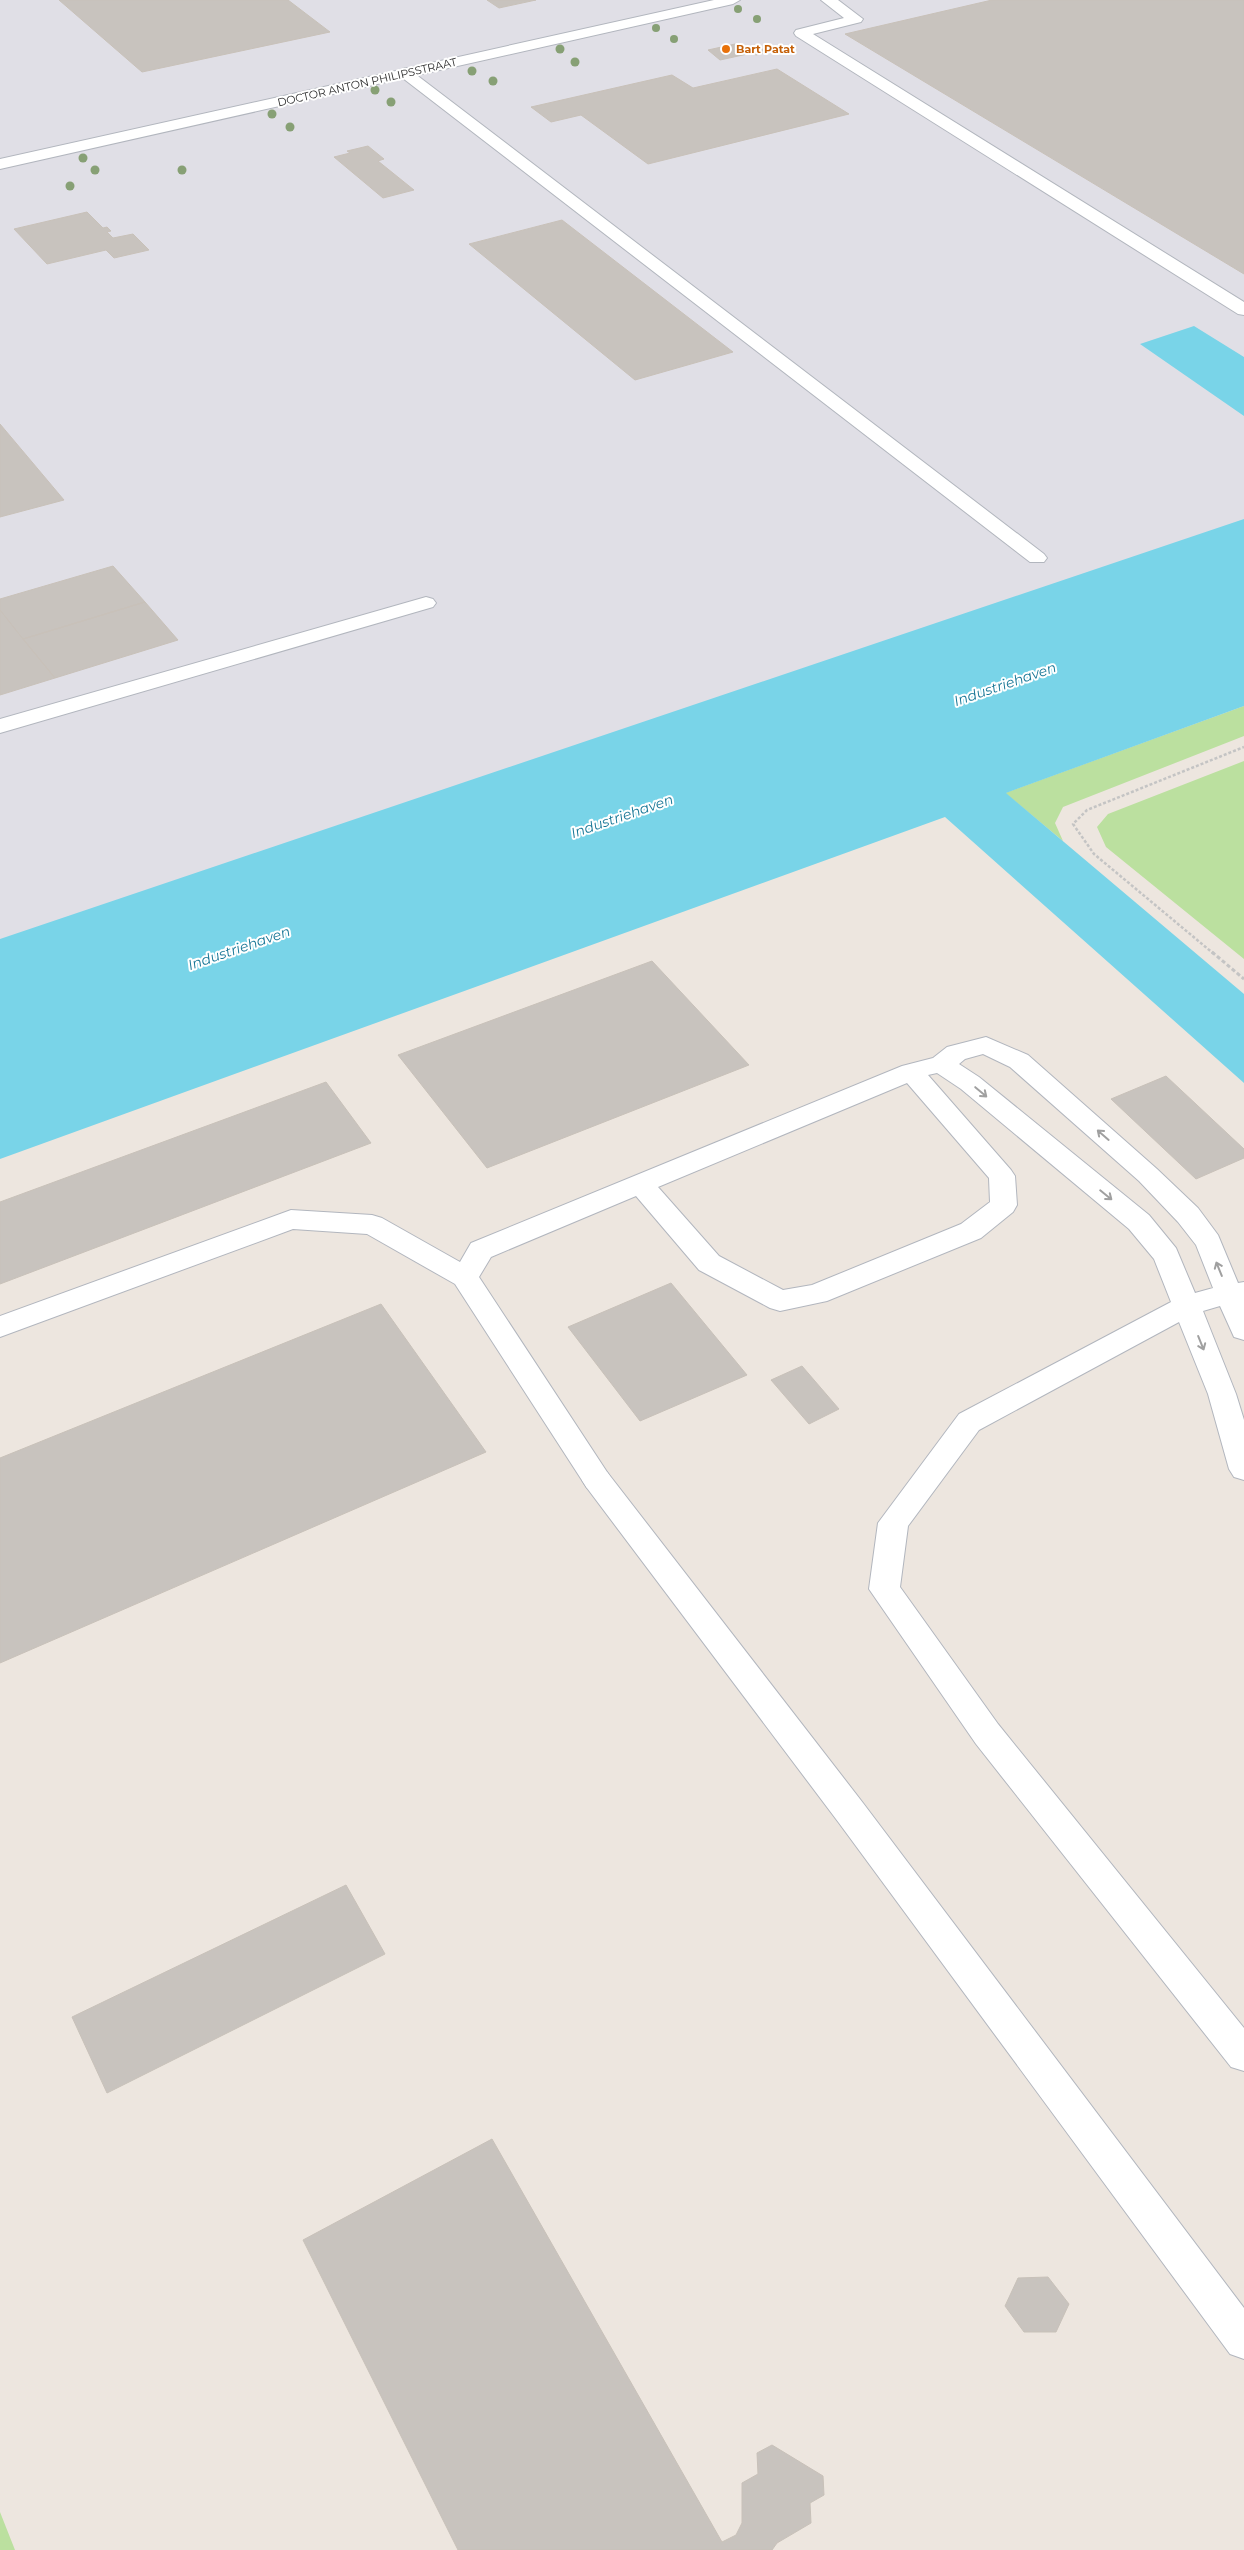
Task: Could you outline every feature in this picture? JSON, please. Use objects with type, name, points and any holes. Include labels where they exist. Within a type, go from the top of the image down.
[{"type":"street","name":"DOCTOR ANTON PHILIPSSTRAAT","points":[[0,164],[733,0]]},
{"type":"street","points":[[828,0],[856,19],[801,33],[1244,310]]},
{"type":"street","points":[[405,74],[1037,558]]},
{"type":"street","points":[[0,726],[426,603]]},
{"type":"street","points":[[465,1276],[481,1250],[911,1072],[941,1064],[956,1053],[986,1045],[1019,1061],[1148,1175],[1188,1214],[1208,1242],[1236,1293],[1244,1330]]},
{"type":"street","points":[[941,1064],[970,1083],[1139,1222],[1166,1254],[1222,1394],[1244,1469]]},
{"type":"street","points":[[640,1184],[709,1263],[780,1301],[817,1294],[971,1231],[1004,1205],[1002,1176],[911,1072]]},
{"type":"street","points":[[0,1327],[291,1219],[372,1225],[465,1276],[597,1480],[851,1813],[1244,2340]]},
{"type":"street","points":[[1236,1293],[1186,1306],[969,1422],[893,1523],[884,1589],[987,1734],[1244,2055]]},
{"type":"path","points":[[1244,747],[1086,810],[1073,824],[1094,854],[1244,980]]},
{"type":"shaded area","points":[[0,0],[1244,0],[1244,581],[0,1004]]},
{"type":"green space","points":[[1244,706],[1244,736],[1063,807],[1055,823],[1063,841],[1005,793]]},
{"type":"green space","points":[[1244,761],[1244,959],[1106,847],[1097,827],[1108,814]]},
{"type":"green space","points":[[0,2512],[15,2550],[0,2550]]},
{"type":"water","points":[[1194,326],[1244,357],[1244,416],[1140,344]]},
{"type":"water","name":"Industriehaven","points":[[1244,519],[1244,706],[1006,793],[1244,994],[1244,1083],[945,817],[0,1159],[0,939]]},
{"type":"building","points":[[59,0],[288,0],[330,32],[142,72]]},
{"type":"building","points":[[487,0],[536,0],[499,8]]},
{"type":"building","points":[[992,0],[1244,0],[1244,274],[845,34]]},
{"type":"building","points":[[735,44],[743,48],[756,45],[767,52],[756,55],[752,53],[720,60],[708,50]]},
{"type":"building","points":[[777,69],[849,114],[648,164],[581,115],[551,122],[531,107],[672,75],[693,88]]},
{"type":"building","points":[[368,146],[384,159],[378,161],[414,190],[383,198],[334,157],[350,153],[347,151]]},
{"type":"building","points":[[87,212],[103,228],[107,227],[111,231],[107,232],[113,238],[133,234],[149,250],[114,258],[106,250],[47,264],[14,229]]},
{"type":"building","points":[[562,220],[733,352],[635,380],[469,244]]},
{"type":"building","points":[[0,424],[64,500],[0,517]]},
{"type":"building","points":[[113,566],[145,602],[23,639],[0,610],[0,599]]},
{"type":"building","points":[[145,602],[178,640],[55,678],[23,639]]},
{"type":"building","points":[[0,610],[23,639],[55,678],[0,695]]},
{"type":"building","points":[[652,961],[749,1065],[487,1168],[398,1055]]},
{"type":"building","points":[[1166,1076],[1244,1149],[1244,1158],[1196,1179],[1111,1099]]},
{"type":"building","points":[[326,1082],[371,1143],[0,1284],[0,1202]]},
{"type":"building","points":[[671,1283],[747,1375],[640,1421],[568,1327]]},
{"type":"building","points":[[381,1304],[486,1452],[0,1663],[0,1458]]},
{"type":"building","points":[[802,1366],[839,1409],[809,1424],[771,1380]]},
{"type":"building","points":[[346,1885],[385,1954],[107,2093],[72,2017]]},
{"type":"building","points":[[492,2139],[722,2542],[736,2535],[742,2523],[742,2483],[758,2474],[757,2453],[772,2445],[823,2476],[824,2495],[810,2503],[811,2523],[777,2543],[772,2550],[458,2550],[303,2240]]},
{"type":"building","points":[[1048,2277],[1069,2304],[1056,2332],[1024,2332],[1005,2306],[1018,2278]]},
{"type":"place","name":"Bart Patat","points":[[726,49]]}]
